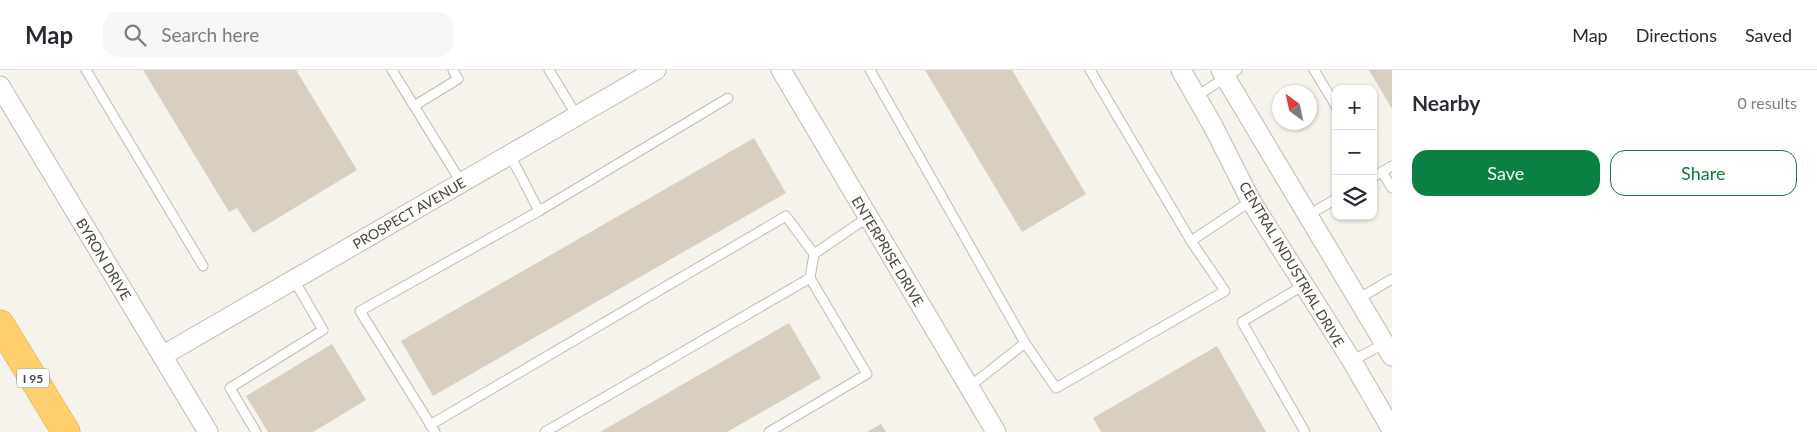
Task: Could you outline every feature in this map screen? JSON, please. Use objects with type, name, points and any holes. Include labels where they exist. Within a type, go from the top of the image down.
[{"type":"highway","name":"I 95","points":[[0,324],[66,432]]},
{"type":"street","name":"PROSPECT AVENUE","points":[[162,356],[656,70]]},
{"type":"street","name":"ENTERPRISE DRIVE","points":[[781,70],[996,432]]},
{"type":"street","name":"CENTRAL INDUSTRIAL DRIVE","points":[[1181,70],[1197,96],[1251,201],[1352,361],[1392,430]]},
{"type":"street","points":[[1227,72],[1308,215],[1358,299],[1389,346]]},
{"type":"street","name":"BYRON DRIVE","points":[[0,86],[208,432]]},
{"type":"lane","points":[[86,70],[204,266]]},
{"type":"lane","points":[[392,70],[461,182]]},
{"type":"lane","points":[[414,106],[458,79],[452,70]]},
{"type":"lane","points":[[549,70],[577,116]]},
{"type":"lane","points":[[870,70],[1025,343],[1056,388],[1225,291],[1192,241],[1090,70]]},
{"type":"lane","points":[[1314,70],[1332,99]]},
{"type":"lane","points":[[1197,96],[1227,72]]},
{"type":"lane","points":[[728,98],[539,211],[360,311],[433,429],[786,216],[814,254],[810,278],[867,374],[769,432]]},
{"type":"lane","points":[[510,155],[539,211]]},
{"type":"lane","points":[[1377,175],[1392,166]]},
{"type":"lane","points":[[1382,172],[1392,188]]},
{"type":"lane","points":[[1192,241],[1251,201]]},
{"type":"lane","points":[[1308,215],[1332,201]]},
{"type":"lane","points":[[814,254],[868,217]]},
{"type":"lane","points":[[545,432],[810,278]]},
{"type":"lane","points":[[1358,299],[1392,279]]},
{"type":"lane","points":[[256,432],[230,388],[323,330],[294,280]]},
{"type":"lane","points":[[1304,285],[1242,322],[1305,432]]},
{"type":"lane","points":[[969,387],[1025,343]]},
{"type":"lane","points":[[1352,361],[1389,346]]},
{"type":"building","points":[[143,70],[296,70],[357,170],[253,233],[237,208],[229,212]]},
{"type":"building","points":[[925,70],[1012,70],[1086,194],[1022,232]]},
{"type":"building","points":[[1369,70],[1392,70],[1392,109]]},
{"type":"building","points":[[754,138],[786,193],[433,396],[401,341]]},
{"type":"building","points":[[789,323],[821,378],[727,432],[600,432]]},
{"type":"building","points":[[332,344],[366,400],[313,432],[268,432],[246,396]]},
{"type":"building","points":[[1217,346],[1266,432],[1101,432],[1093,418]]},
{"type":"building","points":[[881,424],[886,432],[867,432]]}]
